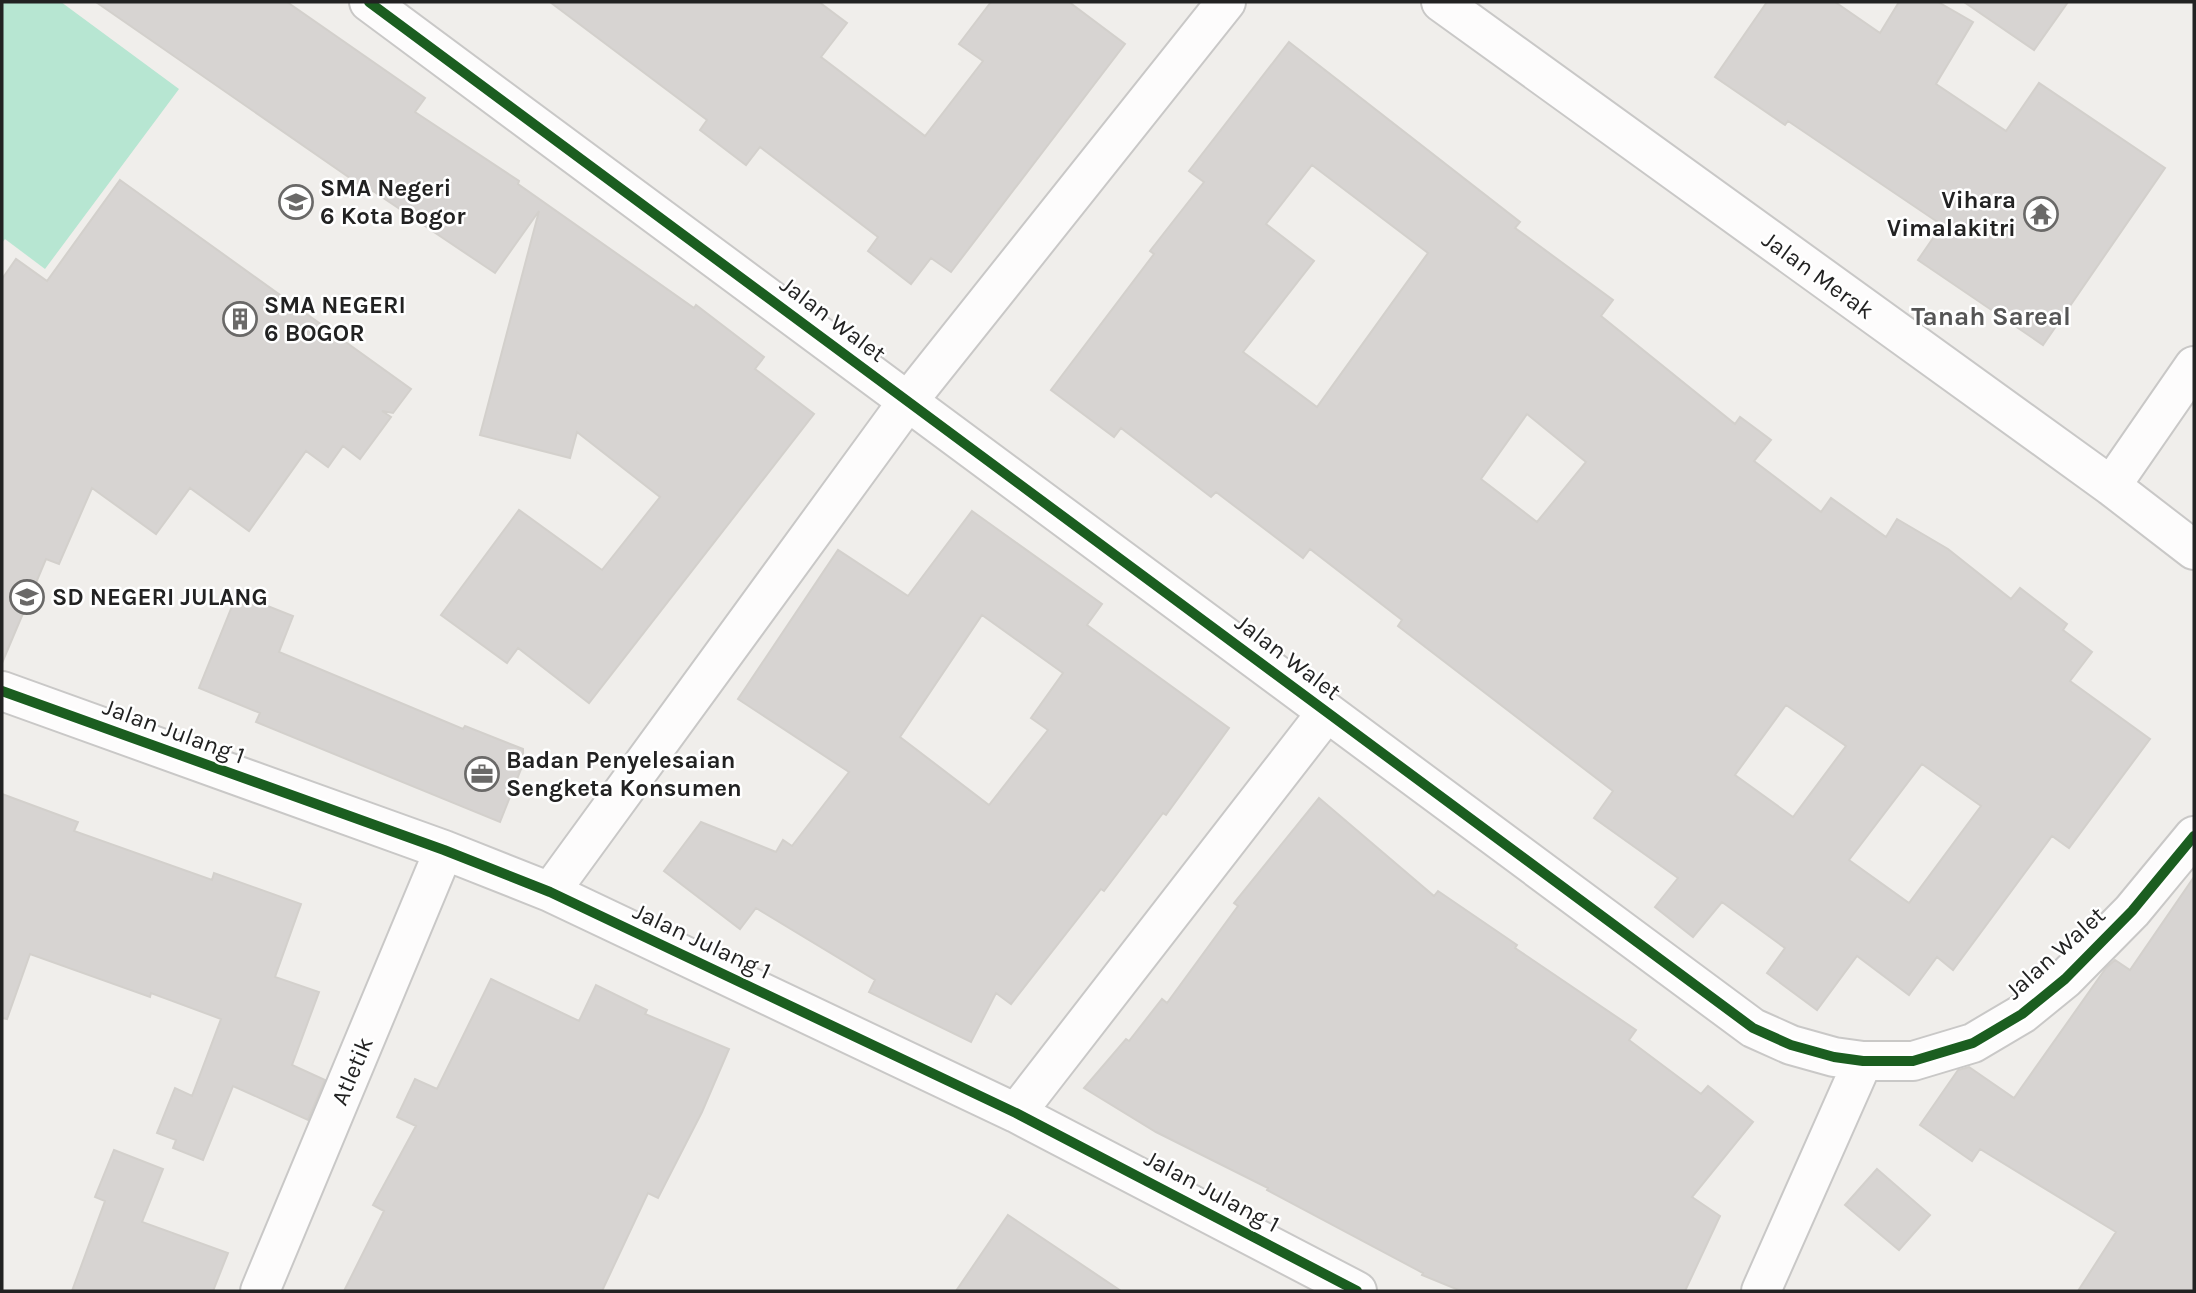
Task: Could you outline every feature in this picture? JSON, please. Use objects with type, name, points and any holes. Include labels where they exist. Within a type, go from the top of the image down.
[{"type":"street","name":"Jalan Walet","points":[[369,2],[1754,1028],[1791,1045],[1834,1057],[1863,1061],[1913,1061],[1973,1043],[2022,1014],[2065,979],[2132,911],[2194,836]]},
{"type":"street","points":[[550,892],[908,401],[1226,2]]},
{"type":"street","name":"Jalan Merak","points":[[1441,2],[2111,486],[2194,550]]},
{"type":"street","points":[[2111,486],[2194,366]]},
{"type":"street","name":"Jalan Julang 1","points":[[2,691],[444,850],[550,892],[1016,1113],[1357,1291]]},
{"type":"street","points":[[1016,1113],[1327,712]]},
{"type":"street","name":"Atletik","points":[[260,1291],[444,850]]},
{"type":"street","points":[[1761,1291],[1863,1061]]},
{"type":"green space","points":[[2,2],[61,2],[179,89],[45,269],[5,239],[2,243]]},
{"type":"building","points":[[96,2],[287,2],[425,98],[415,112],[519,181],[518,184],[694,308],[696,305],[764,357],[755,369],[814,414],[589,703],[518,648],[507,663],[441,615],[519,510],[602,570],[660,497],[577,432],[570,458],[480,435],[539,211],[495,273],[364,185],[363,187]]},
{"type":"building","points":[[550,2],[819,2],[847,23],[821,57],[925,136],[983,61],[959,44],[991,2],[1069,2],[1125,44],[951,272],[931,258],[911,284],[868,251],[878,237],[760,147],[746,165],[700,130],[707,120]]},
{"type":"building","points":[[1767,2],[1835,2],[1880,33],[1899,2],[1938,2],[1973,22],[1936,84],[2006,131],[2039,83],[2165,168],[2043,345],[1918,260],[1942,225],[1788,121],[1785,125],[1715,77]]},
{"type":"building","points":[[1964,2],[2068,2],[2034,50]]},
{"type":"building","points":[[1289,42],[1520,222],[1515,228],[1613,300],[1601,316],[1735,424],[1740,417],[1771,440],[1754,461],[1821,512],[1831,498],[1886,537],[1897,519],[1948,549],[2011,599],[2020,588],[2067,624],[2063,630],[2092,652],[2070,681],[2150,739],[2069,848],[2052,836],[1953,970],[1937,957],[1909,995],[1857,956],[1817,1010],[1767,973],[1785,948],[1722,902],[1693,937],[1655,907],[1678,878],[1594,818],[1613,791],[1398,626],[1402,620],[1310,549],[1303,558],[1216,492],[1211,497],[1121,428],[1114,437],[1051,390],[1154,254],[1150,251],[1204,182],[1189,171]],"holes":[[[1312,165],[1428,253],[1317,407],[1243,352],[1314,261],[1266,224]],[[1527,414],[1586,462],[1537,522],[1481,479]],[[1786,705],[1846,746],[1793,817],[1735,775]],[[1922,764],[1981,806],[1909,903],[1849,860]]]},
{"type":"building","points":[[120,180],[411,389],[393,413],[382,411],[391,417],[360,459],[343,446],[328,467],[306,451],[249,531],[190,488],[156,534],[92,488],[59,564],[46,559],[2,663],[2,279],[16,259],[47,281]]},
{"type":"building","points":[[972,511],[1102,604],[1087,625],[1229,728],[1166,815],[1163,813],[1104,891],[1101,889],[1011,1004],[996,993],[971,1042],[869,992],[875,980],[756,908],[740,929],[664,871],[701,822],[776,852],[783,840],[792,846],[849,772],[738,699],[838,550],[908,596]],"holes":[[[982,615],[1063,673],[1031,718],[1048,730],[989,805],[900,737]]]},
{"type":"building","points":[[237,594],[293,616],[279,652],[463,729],[465,726],[523,749],[523,764],[500,822],[256,722],[260,713],[199,688]]},
{"type":"building","points":[[2,794],[78,822],[74,831],[212,880],[214,873],[301,904],[275,977],[319,992],[292,1065],[325,1080],[308,1120],[233,1086],[203,1160],[173,1148],[176,1140],[157,1133],[175,1088],[192,1096],[221,1019],[30,954],[7,1019],[2,1018]]},
{"type":"building","points":[[1319,798],[1434,896],[1438,891],[1517,945],[1515,948],[1636,1030],[1629,1040],[1701,1094],[1708,1086],[1753,1122],[1692,1197],[1720,1216],[1685,1291],[1461,1291],[1422,1275],[1423,1273],[1267,1190],[1268,1188],[1156,1132],[1084,1088],[1126,1039],[1129,1041],[1162,999],[1167,1003],[1238,906],[1234,903]]},
{"type":"building","points":[[2194,877],[2194,1291],[2078,1291],[2116,1232],[1980,1149],[1972,1161],[1920,1125],[1958,1070],[1969,1067],[2014,1098],[2106,968],[2115,960],[2130,970]]},
{"type":"building","points":[[491,979],[579,1021],[596,985],[647,1010],[645,1014],[729,1049],[702,1112],[658,1198],[648,1193],[602,1291],[344,1291],[384,1211],[373,1205],[416,1126],[397,1117],[415,1079],[437,1089]]},
{"type":"building","points":[[114,1150],[163,1169],[142,1222],[228,1253],[213,1291],[72,1291],[105,1201],[95,1197]]},
{"type":"building","points":[[1877,1169],[1930,1215],[1899,1250],[1845,1205]]},
{"type":"building","points":[[1008,1215],[1121,1291],[956,1291]]},
{"type":"cycle path","points":[[369,2],[1753,1028],[1791,1045],[1834,1057],[1863,1061],[1913,1061],[1973,1043],[2022,1014],[2065,979],[2132,911],[2194,836]]},
{"type":"cycle path","points":[[2,691],[444,850],[550,892],[1016,1113],[1357,1291]]},
{"type":"place","name":"SMA Negeri 6 Kota Bogor","points":[[296,202]]},
{"type":"place","name":"Vihara Vimalakitri","points":[[2041,214]]},
{"type":"place","name":"SMA NEGERI 6 BOGOR","points":[[240,319]]},
{"type":"place","name":"SD NEGERI JULANG","points":[[27,597]]},
{"type":"place","name":"Badan Penyelesaian Sengketa Konsumen","points":[[482,774]]},
{"type":"district","name":"Tanah Sareal","points":[[1991,316]]}]
